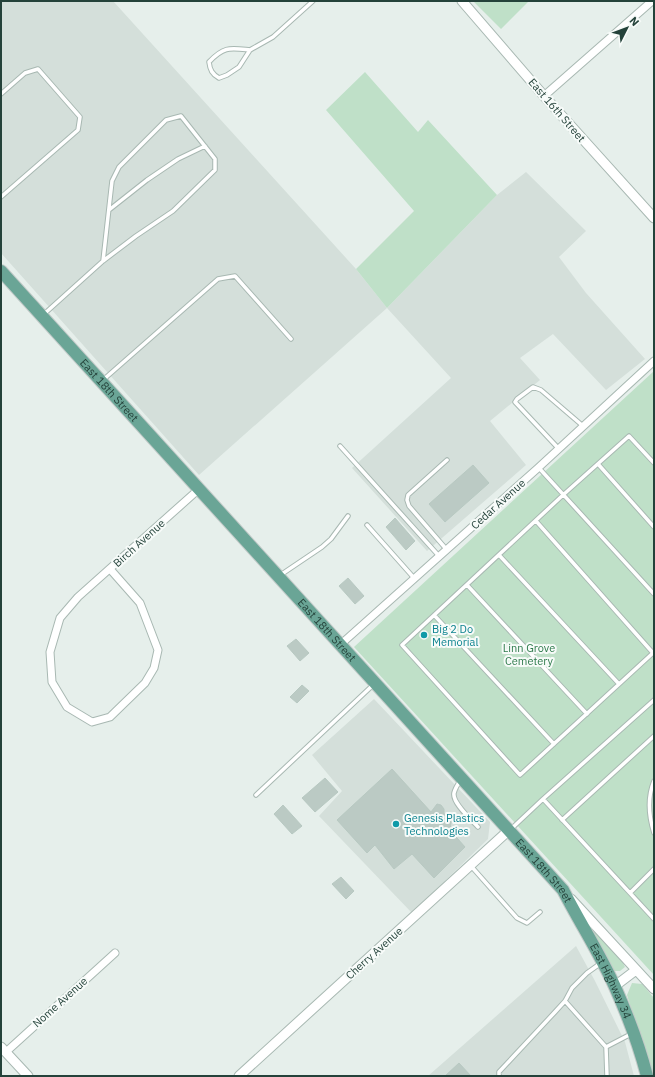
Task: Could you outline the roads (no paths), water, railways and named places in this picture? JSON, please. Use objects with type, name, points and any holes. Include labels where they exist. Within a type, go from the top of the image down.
[{"type":"main road","name":"East 18th Street","points":[[1,271],[563,890]]},
{"type":"main road","name":"East Highway 34","points":[[563,890],[614,986],[641,1052],[647,1076]]},
{"type":"street","name":"East 16th Street","points":[[462,1],[544,96],[654,218]]},
{"type":"street","points":[[544,96],[652,1]]},
{"type":"street","name":"Cedar Avenue","points":[[340,645],[538,468],[654,361]]},
{"type":"street","name":"Birch Avenue","points":[[110,569],[140,603],[158,650],[154,668],[145,684],[110,717],[92,722],[68,707],[52,682],[50,652],[60,618],[78,597],[199,489]]},
{"type":"street","name":"Cherry Avenue","points":[[239,1076],[509,830]]},
{"type":"street","name":"East 18th Street","points":[[563,890],[654,989]]},
{"type":"street","name":"Nome Avenue","points":[[3,1049],[114,952]]},
{"type":"street","points":[[614,986],[636,970]]},
{"type":"street","points":[[3,1049],[28,1076]]},
{"type":"lane","points":[[250,50],[235,48],[224,49],[209,62],[210,70],[214,75],[220,78],[239,67],[250,50],[273,37],[313,1]]},
{"type":"lane","points":[[1,94],[25,73],[38,69],[80,117],[78,130],[1,197]]},
{"type":"lane","points":[[42,316],[103,261],[173,211],[214,170],[214,159],[181,116],[166,120],[119,167],[112,181],[103,261]]},
{"type":"lane","points":[[109,210],[147,180],[178,159],[205,146]]},
{"type":"lane","points":[[102,382],[218,279],[235,276],[291,339]]},
{"type":"lane","points":[[559,449],[516,402],[517,399],[532,387],[541,390],[583,426]]},
{"type":"lane","points":[[536,521],[654,653],[520,775],[402,645],[563,495],[629,436],[654,463]]},
{"type":"lane","points":[[340,446],[440,556]]},
{"type":"lane","points":[[447,460],[408,495],[407,500],[409,506],[447,550]]},
{"type":"lane","points":[[598,464],[654,528]]},
{"type":"lane","points":[[538,468],[654,594]]},
{"type":"lane","points":[[278,576],[322,547],[331,539],[348,516]]},
{"type":"lane","points":[[367,525],[414,578]]},
{"type":"lane","points":[[499,555],[619,684]]},
{"type":"lane","points":[[467,585],[587,714]]},
{"type":"lane","points":[[434,615],[554,744]]},
{"type":"lane","points":[[256,795],[375,683]]},
{"type":"lane","points":[[509,830],[654,700]]},
{"type":"lane","points":[[562,820],[654,736]]},
{"type":"lane","points":[[462,778],[454,792],[455,798],[478,827]]},
{"type":"lane","points":[[654,781],[649,803],[650,822],[654,833]]},
{"type":"lane","points":[[543,799],[654,919]]},
{"type":"lane","points":[[471,865],[517,918],[527,923],[540,912]]},
{"type":"lane","points":[[630,893],[654,869]]},
{"type":"lane","points":[[500,1076],[499,1072],[565,1001],[572,988],[587,973],[602,962]]},
{"type":"lane","points":[[565,1001],[606,1047],[607,1076]]},
{"type":"lane","points":[[606,1047],[634,1033]]},
{"type":"place","name":"Big 2 Do Memorial","points":[[424,635]]},
{"type":"place","name":"Genesis Plastics Technologies","points":[[396,824]]},
{"type":"park label","name":"Linn Grove Cemetery","points":[[529,654]]}]
